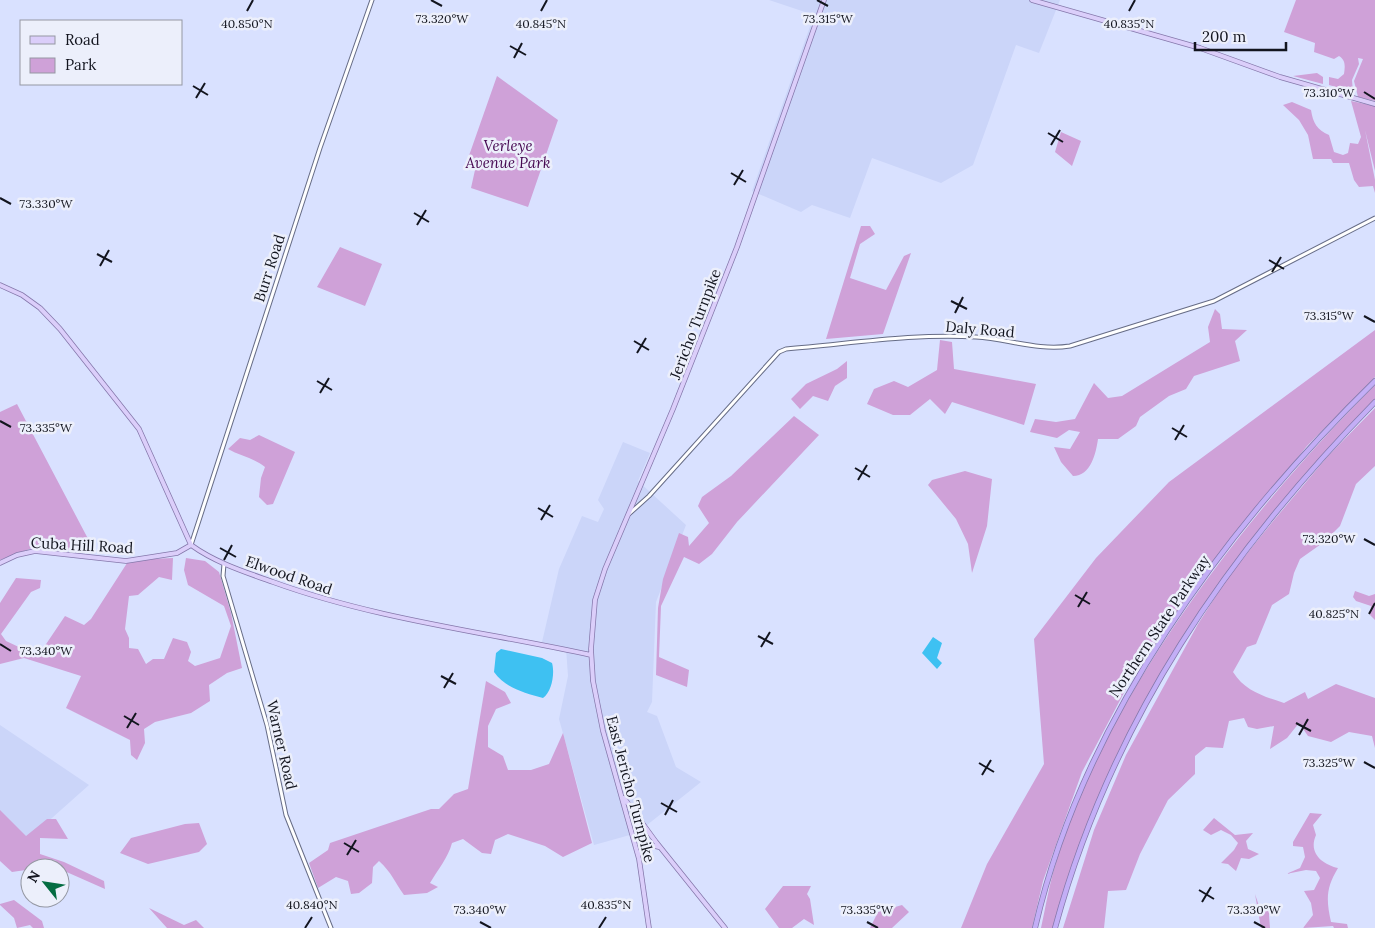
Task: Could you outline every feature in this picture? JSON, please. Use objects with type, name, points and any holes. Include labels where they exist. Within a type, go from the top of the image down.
[{"type":"highway","name":"Northern State Parkway","points":[[1035,928],[1055,856],[1080,788],[1109,728],[1148,660],[1192,595],[1257,511],[1315,443],[1375,381]]},
{"type":"highway","name":"Northern State Parkway","points":[[1055,928],[1078,855],[1103,792],[1136,722],[1177,648],[1213,592],[1268,520],[1375,402]]},
{"type":"main road","name":"Jericho Turnpike","points":[[591,655],[592,626],[598,587],[676,402],[736,248],[824,0]]},
{"type":"main road","points":[[1032,0],[1200,48],[1280,77],[1375,104]]},
{"type":"main road","points":[[0,285],[22,295],[40,308],[60,329],[133,420],[144,436],[191,545]]},
{"type":"main road","name":"Cuba Hill Road","points":[[0,562],[17,555],[35,551],[126,561],[177,553],[191,545]]},
{"type":"main road","name":"Elwood Road","points":[[191,545],[224,564],[303,594],[340,604],[591,655]]},
{"type":"main road","name":"East Jericho Turnpike","points":[[591,655],[603,731],[638,855],[646,895],[649,928]]},
{"type":"main road","points":[[622,796],[660,848],[725,928]]},
{"type":"main road","points":[[638,855],[646,844],[660,848]]},
{"type":"street","name":"Burr Road","points":[[191,545],[314,167],[372,0]]},
{"type":"street","name":"Daly Road","points":[[628,515],[650,496],[779,352],[786,349],[916,337],[977,337],[1049,348],[1070,346],[1214,301],[1375,218]]},
{"type":"street","name":"Warner Road","points":[[224,564],[223,576],[267,725],[286,815],[331,928]]},
{"type":"shaded area","points":[[769,0],[1060,0],[1039,53],[1016,45],[973,165],[941,183],[872,158],[850,218],[812,205],[801,212],[752,191],[814,15]]},
{"type":"shaded area","points":[[623,442],[650,453],[638,481],[686,525],[656,602],[652,702],[647,712],[657,716],[676,767],[701,782],[637,833],[594,845],[559,719],[568,676],[566,648],[542,642],[559,569],[582,516],[598,522],[604,509],[598,500]]},
{"type":"shaded area","points":[[0,725],[89,785],[25,842],[0,856]]},
{"type":"green space","points":[[1296,0],[1375,0],[1375,101],[1358,97],[1354,81],[1363,59],[1358,58],[1359,64],[1352,80],[1353,92],[1329,85],[1329,77],[1338,79],[1344,74],[1345,66],[1343,60],[1339,56],[1334,59],[1314,52],[1315,43],[1284,32]]},
{"type":"green space","points":[[1317,73],[1323,77],[1323,84],[1293,76]]},
{"type":"green space","name":"Verleye Avenue Park","points":[[497,76],[558,120],[528,207],[471,188],[475,170],[465,167]]},
{"type":"green space","points":[[1351,101],[1375,106],[1375,171],[1365,130],[1375,180],[1375,193],[1373,186],[1359,187],[1354,180],[1349,163],[1333,163],[1331,159],[1313,159],[1308,135],[1299,120],[1283,105],[1292,102],[1311,110],[1316,126],[1329,135],[1334,152],[1343,155],[1348,153],[1350,143],[1358,144],[1361,137]]},
{"type":"green space","points":[[1061,132],[1081,141],[1072,166],[1055,152]]},
{"type":"green space","points":[[861,226],[870,226],[875,234],[860,244],[850,278],[886,290],[904,256],[911,253],[883,334],[826,339]]},
{"type":"green space","points":[[340,247],[382,264],[365,306],[317,287]]},
{"type":"green space","points":[[1215,309],[1220,314],[1222,329],[1247,330],[1235,341],[1240,361],[1194,376],[1186,389],[1169,396],[1140,417],[1136,426],[1118,439],[1098,439],[1094,457],[1084,472],[1073,476],[1061,462],[1054,447],[1070,449],[1080,432],[1069,430],[1057,438],[1030,432],[1035,419],[1056,422],[1075,419],[1094,383],[1108,398],[1122,396],[1210,342],[1208,327]]},
{"type":"green space","points":[[1375,330],[1375,377],[1307,446],[1195,586],[1135,672],[1082,772],[1043,881],[1032,928],[961,928],[987,864],[1044,764],[1034,639],[1096,558],[1169,482]]},
{"type":"green space","points":[[940,340],[952,342],[954,369],[1036,384],[1024,425],[952,402],[945,414],[930,399],[910,415],[893,415],[867,404],[874,389],[894,381],[908,387],[937,370]]},
{"type":"green space","points":[[847,361],[847,378],[835,386],[828,401],[813,396],[800,409],[791,399],[806,384],[837,369]]},
{"type":"green space","points":[[1375,385],[1375,401],[1274,513],[1213,592],[1185,633],[1135,720],[1111,771],[1053,928],[1041,928],[1053,873],[1076,806],[1107,740],[1143,674],[1185,611],[1230,549],[1277,491]]},
{"type":"green space","points":[[17,404],[95,552],[35,547],[0,560],[0,412]]},
{"type":"green space","points":[[1375,408],[1375,466],[1356,484],[1340,526],[1324,542],[1300,559],[1294,573],[1289,594],[1272,605],[1256,644],[1247,647],[1233,672],[1249,688],[1284,703],[1305,692],[1308,699],[1336,684],[1375,698],[1375,748],[1372,736],[1349,732],[1331,742],[1308,736],[1299,723],[1287,738],[1270,749],[1274,726],[1257,729],[1248,727],[1244,718],[1229,721],[1223,748],[1206,747],[1195,756],[1195,774],[1168,800],[1140,854],[1126,890],[1108,891],[1104,928],[1063,928],[1094,830],[1126,755],[1198,624],[1228,577],[1274,520],[1328,456]]},
{"type":"green space","points":[[794,416],[819,435],[737,522],[712,554],[699,564],[684,557],[661,606],[659,657],[689,670],[687,687],[656,675],[658,608],[663,579],[679,533],[688,537],[689,546],[709,523],[698,506],[702,497],[731,476]]},
{"type":"green space","points":[[259,435],[295,452],[273,504],[267,505],[259,497],[261,478],[265,467],[228,449],[240,438],[250,440]]},
{"type":"green space","points":[[965,471],[992,479],[987,526],[972,573],[968,544],[956,519],[928,485],[932,480]]},
{"type":"green space","points":[[173,558],[172,580],[159,577],[138,595],[129,596],[125,629],[129,638],[129,648],[138,649],[146,664],[153,659],[164,659],[173,638],[187,642],[191,652],[188,661],[195,666],[220,658],[231,626],[224,606],[188,585],[184,570],[186,558],[205,561],[219,572],[231,613],[242,668],[227,673],[209,685],[210,701],[191,713],[155,722],[144,729],[145,743],[137,760],[131,755],[130,740],[66,708],[81,676],[24,658],[0,664],[0,603],[16,578],[41,580],[40,588],[31,592],[1,634],[6,641],[38,656],[65,616],[84,625],[91,619],[129,560]]},
{"type":"green space","points":[[1355,591],[1369,596],[1375,594],[1375,620],[1370,615],[1371,606],[1356,601],[1353,597]]},
{"type":"green space","points":[[486,681],[505,692],[511,703],[496,709],[488,726],[488,747],[503,756],[508,770],[531,770],[549,764],[563,733],[592,843],[563,857],[545,846],[508,834],[495,840],[491,854],[482,853],[463,839],[452,843],[445,859],[430,883],[438,887],[427,893],[404,895],[390,873],[379,861],[373,867],[372,883],[359,893],[351,894],[348,881],[336,877],[318,888],[309,863],[328,850],[330,843],[431,809],[439,809],[454,794],[468,789]]},
{"type":"green space","points":[[0,810],[26,836],[47,819],[56,819],[68,839],[40,838],[40,854],[52,858],[20,858],[20,871],[12,872],[0,861]]},
{"type":"green space","points":[[1310,813],[1322,814],[1313,825],[1316,835],[1314,841],[1315,852],[1322,861],[1338,868],[1331,882],[1328,894],[1331,922],[1347,924],[1348,928],[1334,928],[1333,926],[1303,928],[1313,915],[1311,903],[1304,891],[1314,890],[1320,878],[1316,871],[1306,870],[1286,874],[1300,868],[1305,857],[1303,847],[1293,846],[1293,842]]},
{"type":"green space","points":[[1214,818],[1235,835],[1253,833],[1246,841],[1248,849],[1259,854],[1249,859],[1241,858],[1236,871],[1228,864],[1221,863],[1238,843],[1231,835],[1221,830],[1211,835],[1203,830]]},
{"type":"green space","points":[[199,823],[207,844],[199,852],[148,864],[120,853],[131,838],[185,824]]},
{"type":"green space","points":[[70,865],[104,881],[105,889],[70,874]]},
{"type":"green space","points":[[783,886],[811,886],[807,894],[810,899],[814,925],[804,919],[792,928],[779,928],[765,909]]},
{"type":"green space","points":[[1255,894],[1260,909],[1273,909],[1269,915],[1270,928],[1261,928]]},
{"type":"green space","points":[[14,900],[20,904],[20,908],[25,908],[42,921],[44,928],[33,928],[30,925],[17,928],[14,918],[0,904]]},
{"type":"green space","points":[[902,905],[909,912],[892,928],[870,928],[878,912]]},
{"type":"green space","points":[[149,908],[184,925],[196,920],[204,928],[167,928]]},
{"type":"water","points":[[933,637],[942,643],[937,658],[942,663],[937,669],[922,653]]},
{"type":"water","points":[[501,649],[542,658],[552,663],[552,682],[549,691],[543,698],[522,692],[499,678],[494,672],[496,653]]}]
